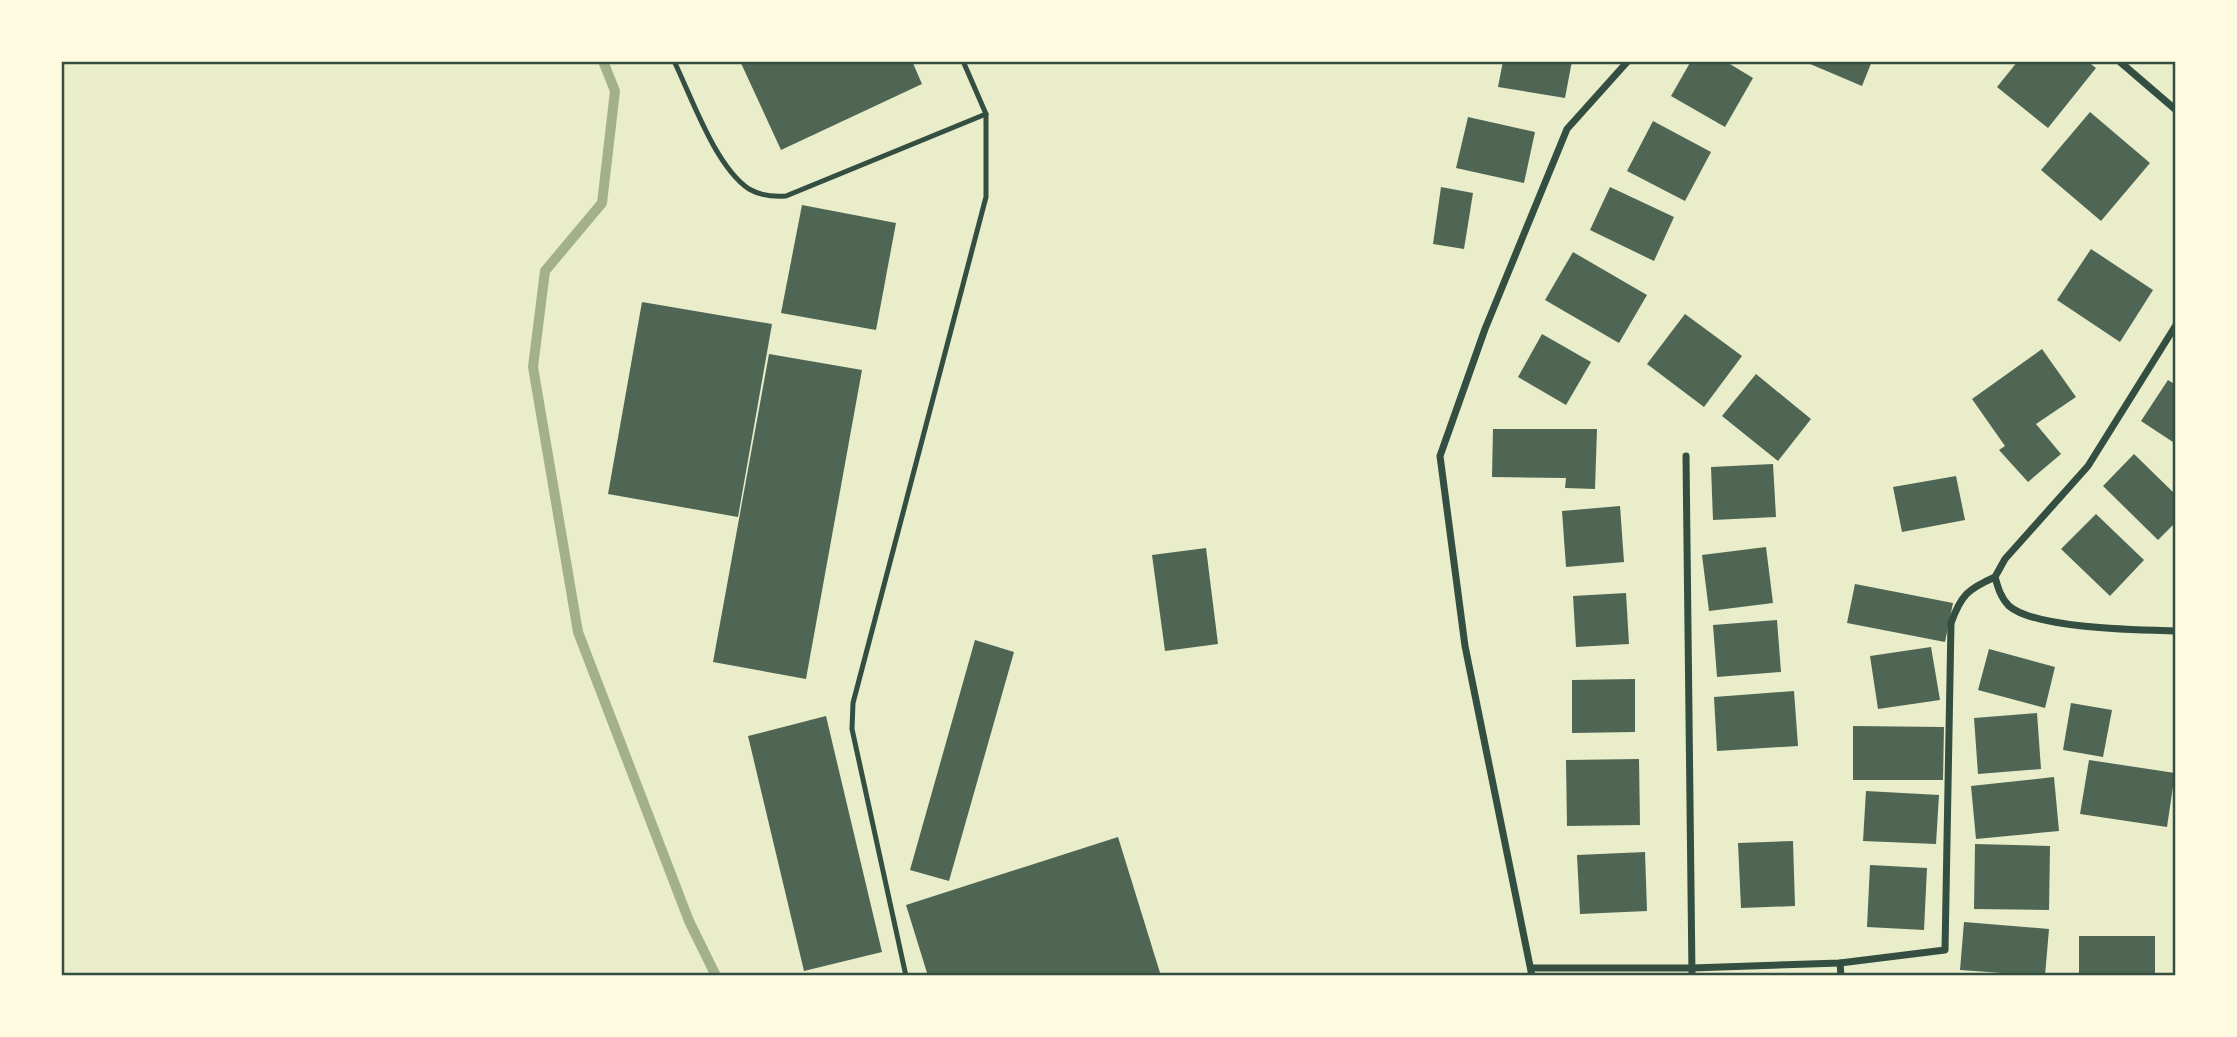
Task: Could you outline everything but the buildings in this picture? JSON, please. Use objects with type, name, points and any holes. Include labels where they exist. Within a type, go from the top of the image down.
[{"type":"street","points":[[1628,61],[1567,130],[1485,329],[1440,456],[1465,646],[1532,972],[1692,972],[1840,963],[1945,950],[1951,623],[1958,603],[1971,587],[1995,577],[2005,559],[2088,466],[2176,326]]},
{"type":"street","points":[[2119,61],[2176,110]]},
{"type":"street","points":[[1686,456],[1692,972]]},
{"type":"street","points":[[1995,577],[2001,597],[2011,608],[2030,615],[2085,628],[2176,631]]},
{"type":"street","points":[[1840,963],[1841,976]]},
{"type":"lane","points":[[674,61],[722,158],[736,178],[750,190],[768,197],[786,196],[986,114]]},
{"type":"lane","points":[[905,976],[852,729],[853,704],[986,197],[986,114],[962,61]]},
{"type":"waterway","points":[[603,61],[615,91],[602,203],[545,271],[533,367],[578,632],[689,921],[716,976]]}]
